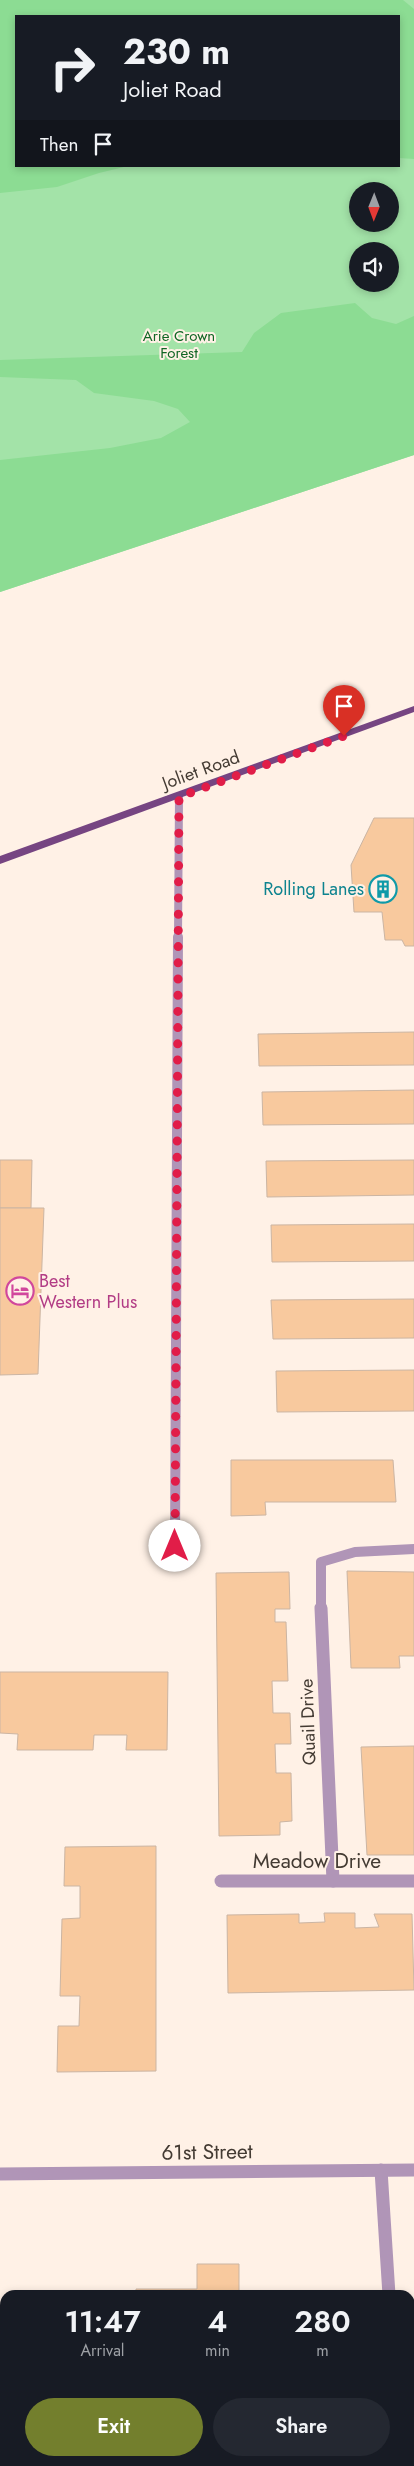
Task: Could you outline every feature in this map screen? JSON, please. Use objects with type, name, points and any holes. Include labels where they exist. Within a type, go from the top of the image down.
[{"type":"main road","name":"Joliet Road","points":[[0,860],[179,797],[414,709]]},
{"type":"street","points":[[175,1546],[179,797]]},
{"type":"street","name":"Quail Drive","points":[[333,1881],[320,1588],[321,1562],[336,1555],[357,1550],[414,1550]]},
{"type":"street","name":"Meadow Drive","points":[[221,1881],[414,1881]]},
{"type":"street","points":[[381,2170],[389,2290]]},
{"type":"street","name":"61st Street","points":[[0,2174],[414,2170]]},
{"type":"green space","name":"Arie Crown Forest","points":[[0,0],[414,0],[414,455],[0,592]]},
{"type":"green space","points":[[0,0],[403,0],[414,9],[414,159],[400,158],[400,15],[15,15],[15,167],[124,167],[57,187],[0,193]]},
{"type":"green space","points":[[355,303],[372,318],[396,324],[414,316],[414,455],[0,592],[0,460],[110,448],[161,438],[190,422],[178,409],[154,401],[94,393],[76,380],[0,377],[0,360],[242,352],[254,333],[281,313]]},
{"type":"building","name":"Rolling Lanes","points":[[374,818],[414,818],[414,946],[405,946],[402,940],[385,940],[382,912],[354,912],[351,865]]},
{"type":"building","points":[[414,1032],[414,1065],[259,1066],[258,1034]]},
{"type":"building","points":[[414,1090],[414,1124],[263,1125],[262,1092]]},
{"type":"building","points":[[0,1160],[32,1160],[31,1208],[0,1208]]},
{"type":"building","points":[[414,1160],[414,1195],[267,1197],[266,1161]]},
{"type":"building","name":"Best Western Plus","points":[[0,1208],[44,1208],[38,1374],[0,1375]]},
{"type":"building","points":[[414,1224],[414,1261],[272,1262],[271,1225]]},
{"type":"building","points":[[414,1299],[414,1338],[273,1339],[271,1300]]},
{"type":"building","points":[[414,1370],[414,1411],[277,1412],[276,1371]]},
{"type":"building","points":[[231,1460],[393,1460],[396,1502],[265,1502],[266,1515],[231,1516]]},
{"type":"building","points":[[347,1571],[414,1572],[414,1656],[399,1656],[400,1668],[351,1668]]},
{"type":"building","points":[[289,1572],[290,1609],[275,1609],[275,1622],[286,1622],[288,1681],[272,1681],[273,1713],[290,1713],[291,1744],[275,1744],[276,1773],[291,1773],[292,1821],[280,1822],[280,1835],[219,1836],[216,1573]]},
{"type":"building","points":[[0,1672],[168,1672],[167,1750],[126,1750],[127,1735],[94,1735],[93,1750],[17,1750],[18,1734],[0,1733]]},
{"type":"building","points":[[414,1746],[414,1855],[367,1855],[361,1747]]},
{"type":"building","points":[[156,1846],[156,2071],[57,2072],[58,2026],[79,2026],[80,1996],[60,1996],[62,1919],[80,1918],[80,1886],[64,1886],[65,1847]]},
{"type":"building","points":[[324,1913],[355,1913],[355,1928],[379,1927],[374,1914],[412,1914],[414,1990],[228,1993],[227,1915],[299,1914],[299,1923],[325,1922]]},
{"type":"building","points":[[197,2264],[239,2264],[239,2290],[136,2290],[136,2289],[197,2289]]},
{"type":"place","name":"Rolling Lanes","points":[[383,889]]},
{"type":"place","name":"Best Western Plus","points":[[20,1291]]},
{"type":"route","points":[[175,1546],[179,797],[344,736]]}]
